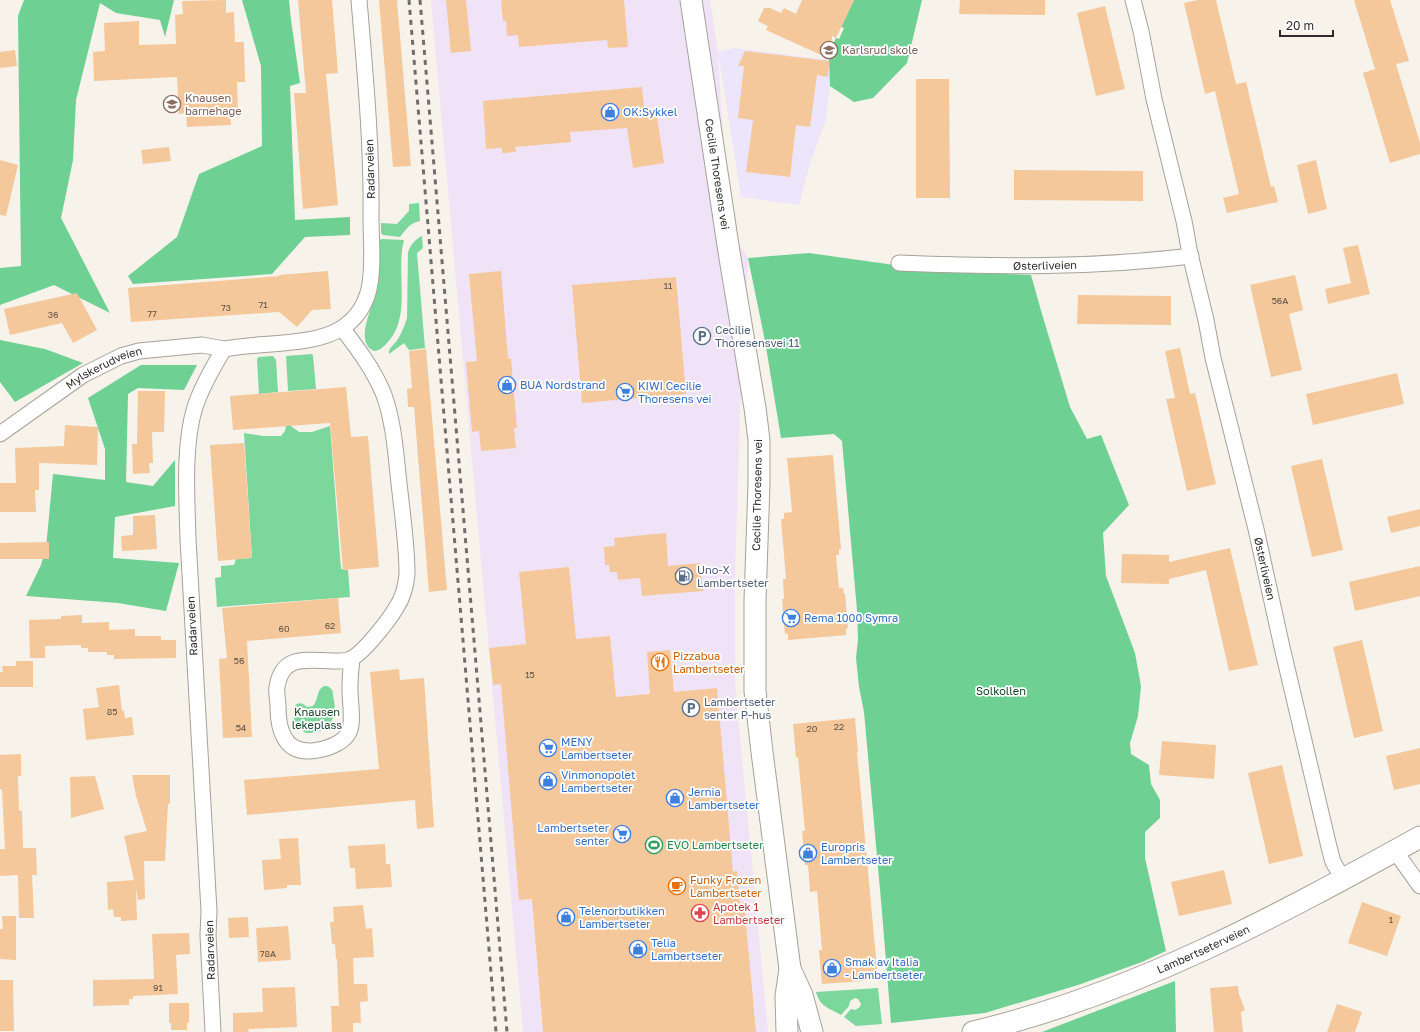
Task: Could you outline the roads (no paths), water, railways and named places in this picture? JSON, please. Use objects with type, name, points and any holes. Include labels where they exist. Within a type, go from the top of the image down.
[{"type":"street","name":"Radarveien","points":[[213,1032],[208,935],[209,911],[193,651],[187,487],[189,435],[192,417],[202,389],[224,348],[241,345],[266,345],[317,338],[335,332],[358,314],[365,300],[368,290],[371,258],[372,196],[359,0]]},
{"type":"street","name":"Cecilie Thoresens vei","points":[[691,0],[759,440],[755,601],[755,690],[790,969],[786,996],[787,1032]]},
{"type":"street","name":"Østerliveien","points":[[1133,0],[1141,31],[1154,99],[1184,221],[1213,358],[1256,529],[1329,847],[1333,862],[1343,879]]},
{"type":"street","name":"Østerliveien","points":[[900,263],[1064,266],[1119,263],[1191,256]]},
{"type":"street","points":[[342,328],[365,359],[383,393],[389,410],[393,429],[405,538],[407,575],[404,593],[397,607],[375,637],[352,659],[343,661],[297,661],[287,664],[283,669],[277,687],[278,720],[281,734],[289,743],[298,749],[309,751],[327,748],[338,743],[348,734],[351,725],[350,685],[352,659]]},
{"type":"street","name":"Mylskerudveien","points":[[0,434],[83,375],[121,356],[139,351],[202,345],[224,348]]},
{"type":"street","name":"Lambertseterveien","points":[[974,1032],[1063,1006],[1177,963],[1256,926],[1420,837]]},
{"type":"street","points":[[1395,851],[1420,886]]},
{"type":"street","name":"Cecilie Thoresens vei","points":[[790,969],[802,995],[812,1032]]},
{"type":"railway","points":[[409,0],[496,1032]]},
{"type":"railway","points":[[420,0],[507,1032]]},
{"type":"place","name":"Karlsrud skole","points":[[829,50]]},
{"type":"place","name":"Knausen barnehage","points":[[172,104]]},
{"type":"place","name":"OK:Sykkel","points":[[610,112]]},
{"type":"place","name":"Cecilie Thoresensvei 11","points":[[702,336]]},
{"type":"place","name":"BUA Nordstrand","points":[[507,385]]},
{"type":"place","name":"KIWI Cecilie Thoresens vei","points":[[625,392]]},
{"type":"place","name":"Uno-X Lambertseter","points":[[684,576]]},
{"type":"place","name":"Rema 1000 Symra","points":[[791,618]]},
{"type":"place","name":"Pizzabua Lambertseter","points":[[660,662]]},
{"type":"place","name":"Lambertseter senter P-hus","points":[[691,708]]},
{"type":"place","name":"MENY Lambertseter","points":[[548,748]]},
{"type":"place","name":"Vinmonopolet Lambertseter","points":[[548,781]]},
{"type":"place","name":"Jernia Lambertseter","points":[[675,798]]},
{"type":"place","name":"Lambertseter senter","points":[[622,834]]},
{"type":"place","name":"EVO Lambertseter","points":[[654,845]]},
{"type":"place","name":"Europris Lambertseter","points":[[808,853]]},
{"type":"place","name":"Funky Frozen Lambertseter","points":[[677,886]]},
{"type":"place","name":"Apotek 1 Lambertseter","points":[[700,913]]},
{"type":"place","name":"Telenorbutikken Lambertseter","points":[[566,917]]},
{"type":"place","name":"Telia Lambertseter","points":[[638,949]]},
{"type":"place","name":"Smak av Italia - Lambertseter","points":[[832,968]]},
{"type":"park label","name":"Solkollen","points":[[1001,691]]},
{"type":"park label","name":"Knausen lekeplass","points":[[317,718]]}]
